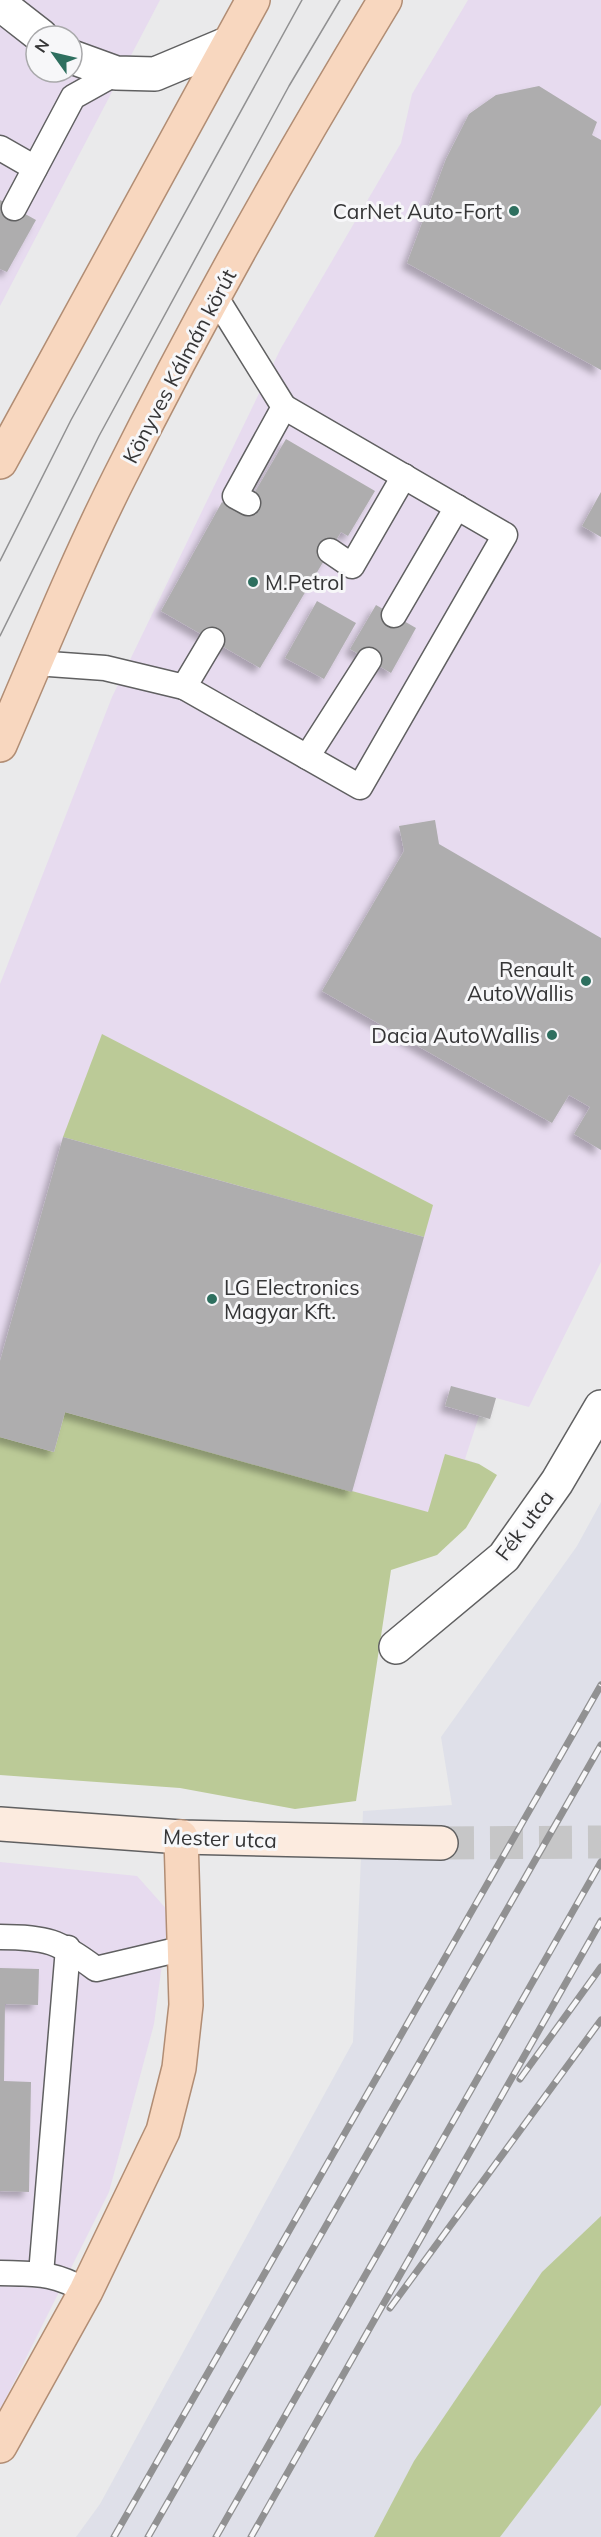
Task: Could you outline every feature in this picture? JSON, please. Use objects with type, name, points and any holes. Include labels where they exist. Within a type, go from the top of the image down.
[{"type":"main road","points":[[0,462],[253,0]]},
{"type":"main road","name":"Könyves Kálmán körút","points":[[0,745],[119,477],[215,296],[384,0]]},
{"type":"main road","points":[[0,2446],[86,2291],[163,2131],[178,2068],[184,2026],[185,1948],[182,1837]]},
{"type":"street","points":[[0,4],[26,24]]},
{"type":"street","points":[[84,61],[117,73],[155,74],[229,43]]},
{"type":"street","name":"Fék utca","points":[[396,1647],[504,1557],[557,1482],[601,1407]]},
{"type":"street","name":"Mester utca","points":[[0,1824],[182,1837],[441,1843]]},
{"type":"lane","points":[[14,208],[73,97],[117,73]]},
{"type":"lane","points":[[0,148],[35,168]]},
{"type":"lane","points":[[35,663],[105,668],[184,687],[360,787],[505,535],[284,407],[215,296]]},
{"type":"lane","points":[[248,503],[235,496],[284,407]]},
{"type":"lane","points":[[330,551],[352,566],[404,476]]},
{"type":"lane","points":[[394,615],[457,507]]},
{"type":"lane","points":[[184,687],[212,640]]},
{"type":"lane","points":[[307,757],[369,660]]},
{"type":"lane","points":[[0,1937],[37,1937],[68,1948],[96,1969],[185,1948]]},
{"type":"lane","points":[[41,2274],[68,1948]]},
{"type":"lane","points":[[0,2273],[63,2277],[86,2291]]},
{"type":"shaded area","points":[[0,0],[160,0],[0,306]]},
{"type":"shaded area","points":[[468,0],[601,0],[601,1262],[529,1407],[496,1398],[490,1419],[479,1416],[465,1459],[479,1464],[444,1540],[0,1526],[0,984],[112,697],[281,348],[401,143],[412,94]]},
{"type":"shaded area","points":[[601,1502],[601,2537],[76,2537],[100,2504],[353,2042],[363,1811],[452,1805],[441,1737],[577,1546]]},
{"type":"shaded area","points":[[0,1862],[137,1876],[169,1912],[154,2024],[109,2192],[0,2410]]},
{"type":"green space","points":[[102,1034],[433,1205],[424,1237],[63,1137]]},
{"type":"green space","points":[[65,1412],[428,1512],[445,1454],[479,1464],[497,1475],[466,1528],[437,1555],[391,1570],[356,1801],[295,1809],[180,1788],[0,1775],[0,1437],[54,1452]]},
{"type":"green space","points":[[601,2216],[601,2405],[500,2537],[374,2537],[414,2461],[542,2272]]},
{"type":"building","name":"CarNet Auto-Fort","points":[[539,86],[597,122],[592,135],[601,140],[601,370],[407,263],[446,159],[469,114],[496,95]]},
{"type":"building","points":[[0,200],[36,220],[7,272],[0,269]]},
{"type":"building","points":[[286,439],[375,491],[348,536],[341,532],[260,668],[161,611],[222,502],[242,514]]},
{"type":"building","points":[[601,492],[601,537],[582,526]]},
{"type":"building","points":[[317,601],[356,623],[324,679],[285,658]]},
{"type":"building","points":[[376,605],[416,628],[391,673],[350,649]]},
{"type":"building","points":[[435,820],[439,844],[601,938],[601,1150],[574,1134],[590,1107],[569,1095],[552,1123],[322,991],[404,851],[399,826]]},
{"type":"building","name":"LG Electronics Magyar Kft.","points":[[63,1137],[424,1237],[352,1492],[65,1412],[54,1452],[0,1437],[0,1361]]},
{"type":"building","points":[[451,1386],[496,1398],[490,1419],[445,1406]]},
{"type":"building","points":[[0,1968],[39,1969],[38,2005],[5,2004],[4,2081],[31,2082],[29,2192],[0,2191]]},
{"type":"tunnel","points":[[441,1843],[601,1842]]},
{"type":"tram line","points":[[0,561],[71,420],[302,0]]},
{"type":"tram line","points":[[0,636],[99,436],[289,86],[340,0]]},
{"type":"railway","points":[[114,2537],[601,1685]]},
{"type":"railway","points":[[148,2537],[601,1745]]},
{"type":"railway","points":[[216,2537],[601,1862]]},
{"type":"railway","points":[[251,2537],[601,1921]]},
{"type":"railway","points":[[520,2079],[601,1967]]},
{"type":"railway","points":[[390,2308],[601,2020]]},
{"type":"place","name":"CarNet Auto-Fort","points":[[514,211]]},
{"type":"place","name":"M.Petrol","points":[[253,582]]},
{"type":"place","name":"Renault AutoWallis","points":[[586,981]]},
{"type":"place","name":"Dacia AutoWallis","points":[[552,1035]]},
{"type":"place","name":"LG Electronics Magyar Kft.","points":[[212,1299]]}]
